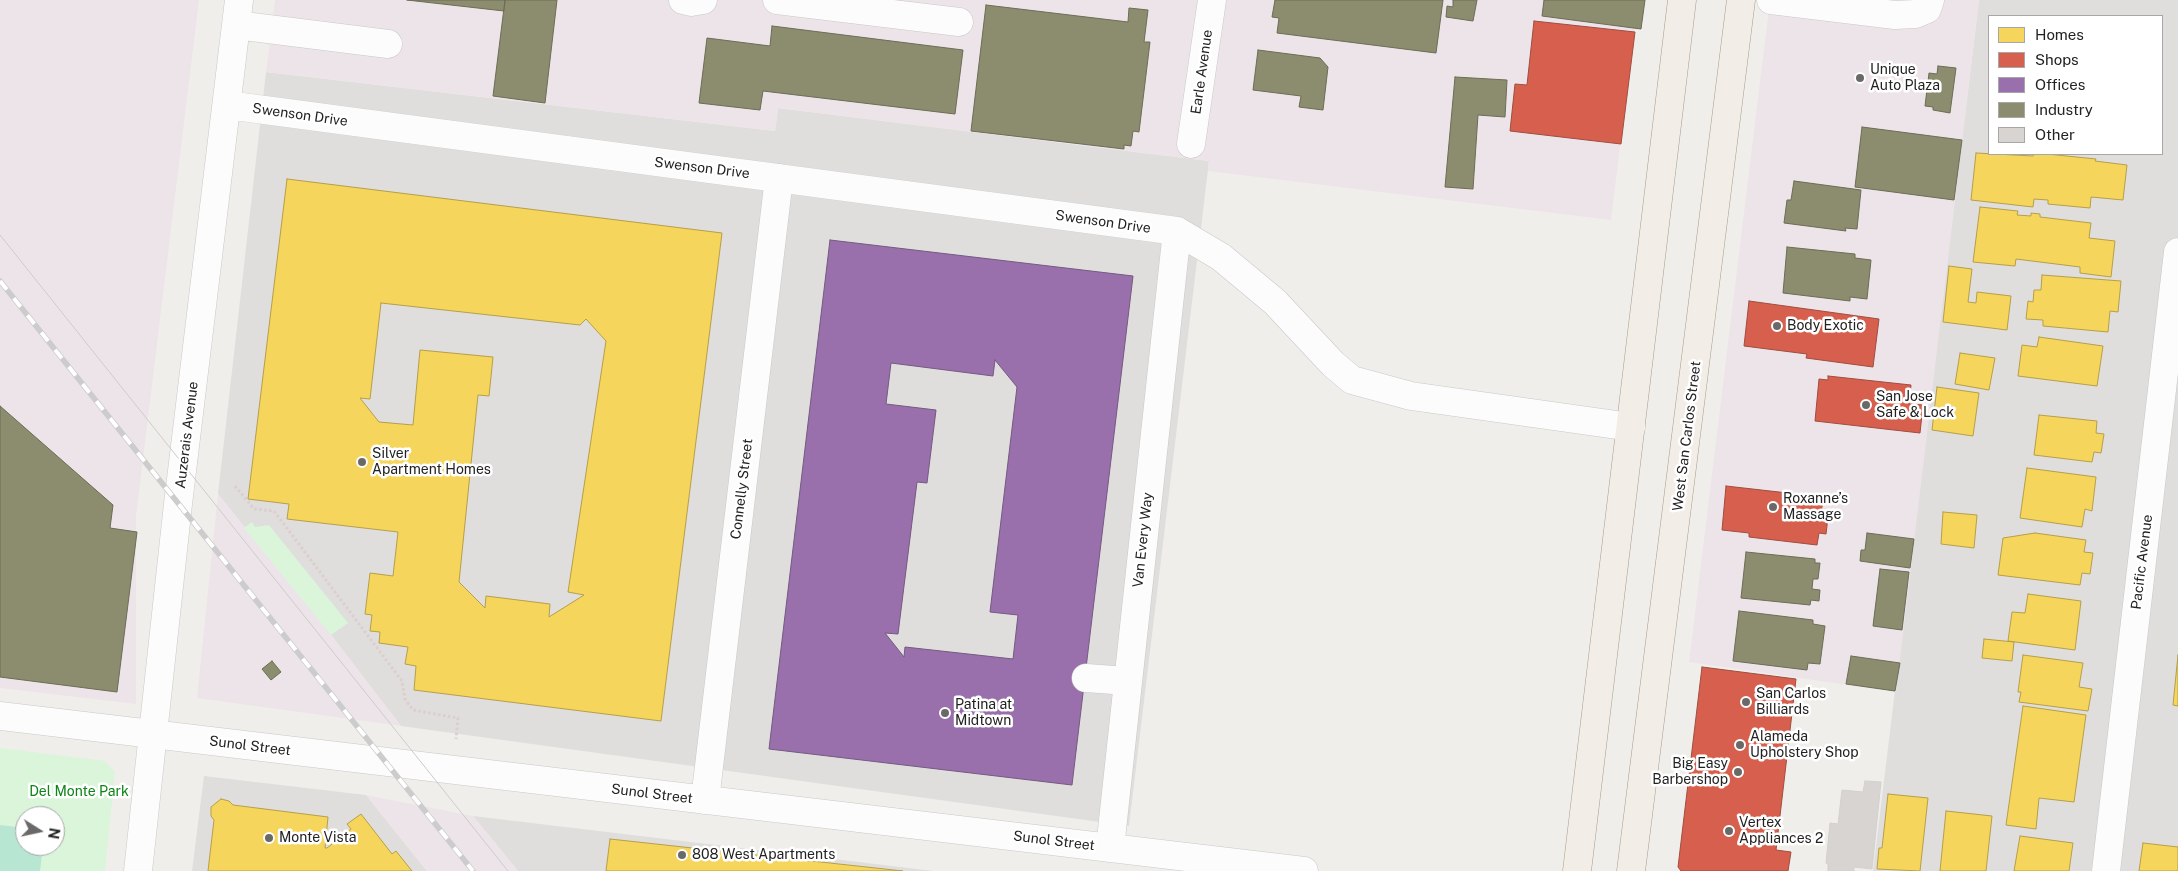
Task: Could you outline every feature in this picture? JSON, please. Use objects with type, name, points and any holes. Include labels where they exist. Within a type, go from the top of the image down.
[{"type":"main road","points":[[1577,871],[1682,0]]},
{"type":"main road","name":"West San Carlos Street","points":[[1631,871],[1741,0]]},
{"type":"street","points":[[683,0],[691,2],[703,0]]},
{"type":"street","points":[[777,0],[959,22]]},
{"type":"street","name":"Earle Avenue","points":[[1192,144],[1212,0]]},
{"type":"street","points":[[1771,0],[1895,16],[1915,14],[1927,9],[1930,0]]},
{"type":"street","points":[[238,12],[388,44]]},
{"type":"street","name":"Auzerais Avenue","points":[[138,871],[178,504],[238,12]]},
{"type":"street","name":"Swenson Drive","points":[[227,105],[1177,231]]},
{"type":"street","name":"Connelly Street","points":[[706,800],[779,178]]},
{"type":"street","points":[[1177,231],[1221,256],[1275,302],[1333,364],[1352,380],[1411,396],[1632,427]]},
{"type":"street","name":"Van Every Way","points":[[1117,856],[1128,681],[1177,231]]},
{"type":"street","name":"Pacific Avenue","points":[[2106,871],[2178,252]]},
{"type":"street","points":[[1086,678],[1128,681]]},
{"type":"street","name":"Sunol Street","points":[[0,716],[706,800],[1117,856],[1304,871]]},
{"type":"path","points":[[235,486],[254,509],[274,511],[402,681],[405,699],[413,710],[458,718],[456,740]]},
{"type":"shaded area","points":[[0,0],[199,0],[136,516],[136,704],[0,688]]},
{"type":"shaded area","points":[[275,0],[1638,0],[1611,220],[1208,171],[1209,161],[778,108],[775,131],[266,72]]},
{"type":"shaded area","points":[[1770,0],[1979,0],[1896,692],[1689,662]]},
{"type":"shaded area","points":[[1979,0],[2178,0],[2178,871],[1873,871]]},
{"type":"shaded area","points":[[266,72],[775,131],[778,108],[1209,161],[1129,826],[401,726],[218,494]]},
{"type":"shaded area","points":[[218,494],[331,635],[401,726],[197,698]]},
{"type":"shaded area","points":[[204,776],[366,795],[427,871],[192,871]]},
{"type":"shaded area","points":[[366,795],[473,816],[518,871],[427,871]]},
{"type":"shaded area","points":[[473,816],[934,871],[518,871]]},
{"type":"green space","points":[[252,522],[255,527],[269,525],[348,623],[331,635],[244,528]]},
{"type":"green space","name":"Del Monte Park","points":[[0,748],[105,761],[115,772],[105,871],[0,871]]},
{"type":"green space","points":[[0,825],[15,827],[15,856],[42,856],[40,871],[0,871]]},
{"type":"building: Homes","points":[[1976,153],[1988,155],[2057,155],[2096,159],[2095,161],[2127,165],[2123,200],[2091,197],[2090,208],[2048,204],[2048,200],[2034,199],[2033,207],[1971,200]]},
{"type":"building: Homes","name":"Silver Apartment Homes","points":[[287,179],[722,233],[661,721],[414,690],[416,666],[405,664],[408,647],[379,643],[380,632],[370,631],[372,615],[365,614],[370,573],[393,576],[398,532],[287,519],[289,504],[248,499]],"holes":[[[381,303],[580,325],[586,319],[606,341],[568,592],[584,595],[549,617],[550,604],[486,596],[485,608],[459,582],[478,395],[489,396],[493,357],[420,350],[413,425],[379,422],[360,398],[370,399]]]},
{"type":"building: Homes","points":[[1980,207],[2018,211],[2017,215],[2031,216],[2031,213],[2040,214],[2040,217],[2091,223],[2089,238],[2115,241],[2111,277],[2080,273],[2080,267],[2016,259],[2015,266],[1973,262]]},
{"type":"building: Homes","points":[[1949,266],[1972,269],[1968,302],[1976,303],[1977,292],[2011,296],[2007,330],[1943,322]]},
{"type":"building: Homes","points":[[2042,275],[2121,281],[2118,312],[2110,311],[2108,332],[2043,326],[2043,320],[2026,319],[2028,301],[2033,302],[2034,290],[2041,290]]},
{"type":"building: Homes","points":[[2039,337],[2103,346],[2097,386],[2018,376],[2022,345],[2037,347]]},
{"type":"building: Homes","points":[[1960,353],[1995,358],[1989,390],[1955,384]]},
{"type":"building: Homes","points":[[1937,387],[1979,393],[1973,436],[1932,430]]},
{"type":"building: Homes","points":[[2039,415],[2097,421],[2096,433],[2104,434],[2101,453],[2094,452],[2092,462],[2034,455]]},
{"type":"building: Homes","points":[[2027,468],[2096,477],[2092,511],[2085,509],[2082,527],[2020,518]]},
{"type":"building: Homes","points":[[1943,512],[1977,515],[1974,548],[1941,544]]},
{"type":"building: Homes","points":[[2035,533],[2086,540],[2084,552],[2093,553],[2090,574],[2082,573],[2080,585],[1998,575],[2003,538]]},
{"type":"building: Homes","points":[[2028,594],[2081,601],[2075,650],[2008,641],[2012,612],[2025,613]]},
{"type":"building: Homes","points":[[1984,639],[2014,642],[2012,661],[1982,658]]},
{"type":"building: Homes","points":[[2023,655],[2083,663],[2079,687],[2092,689],[2088,711],[2019,702],[2021,692],[2018,692]]},
{"type":"building: Homes","points":[[2178,655],[2178,706],[2173,705]]},
{"type":"building: Homes","points":[[2023,706],[2086,715],[2074,802],[2039,798],[2036,829],[2006,825]]},
{"type":"building: Homes","points":[[1888,794],[1928,798],[1920,871],[1877,869],[1879,848],[1882,848]]},
{"type":"building: Homes","name":"Monte Vista","points":[[221,799],[229,801],[233,805],[328,817],[325,848],[351,829],[347,824],[361,814],[392,854],[396,851],[412,871],[208,871],[214,820],[211,816],[211,807]]},
{"type":"building: Homes","points":[[1946,811],[1992,816],[1986,871],[1940,871]]},
{"type":"building: Homes","points":[[2020,836],[2073,843],[2069,871],[2014,871]]},
{"type":"building: Homes","name":"808 West Apartments","points":[[610,839],[903,871],[606,871]]},
{"type":"building: Homes","points":[[2143,843],[2178,847],[2178,871],[2139,871]]},
{"type":"building: Shops","points":[[1534,21],[1635,32],[1621,144],[1510,131],[1515,84],[1527,85]]},
{"type":"building: Shops","points":[[1749,301],[1879,319],[1873,367],[1806,358],[1807,354],[1744,346]]},
{"type":"building: Shops","name":"San Jose Safe & Lock","points":[[1828,376],[1911,385],[1909,404],[1923,405],[1920,433],[1815,421],[1819,379],[1828,380]]},
{"type":"building: Shops","name":"Roxanne’s Massage","points":[[1726,486],[1823,497],[1821,516],[1828,517],[1826,534],[1819,533],[1817,545],[1749,537],[1749,533],[1722,530]]},
{"type":"building: Shops","points":[[1702,667],[1796,679],[1776,850],[1791,852],[1788,871],[1681,871],[1678,867]]},
{"type":"building: Offices","points":[[830,240],[1133,276],[1072,785],[769,749]],"holes":[[[995,360],[1017,387],[990,612],[1018,615],[1013,659],[905,647],[904,657],[885,633],[898,634],[917,482],[927,483],[936,410],[886,404],[891,363],[993,376]]]},
{"type":"building: Industry","points":[[407,0],[505,0],[504,11]]},
{"type":"building: Industry","points":[[505,0],[557,0],[545,103],[493,96]]},
{"type":"building: Industry","points":[[1275,0],[1443,0],[1436,53],[1277,33],[1279,18],[1272,17]]},
{"type":"building: Industry","points":[[1453,0],[1477,0],[1473,21],[1446,17],[1447,6],[1453,7]]},
{"type":"building: Industry","points":[[1544,0],[1645,0],[1641,29],[1542,16]]},
{"type":"building: Industry","points":[[986,5],[1128,22],[1129,8],[1148,10],[1144,42],[1150,42],[1139,132],[1133,131],[1131,146],[1124,145],[1124,149],[971,131]]},
{"type":"building: Industry","points":[[772,26],[963,50],[955,114],[763,91],[760,110],[699,103],[707,38],[770,46]]},
{"type":"building: Industry","points":[[1258,50],[1320,58],[1328,67],[1323,110],[1299,107],[1301,96],[1253,90]]},
{"type":"building: Industry","points":[[1938,66],[1956,68],[1950,113],[1933,110],[1933,107],[1925,106],[1929,73],[1937,74]]},
{"type":"building: Industry","points":[[1455,77],[1507,80],[1505,117],[1478,115],[1473,189],[1445,187]]},
{"type":"building: Industry","points":[[1862,127],[1962,140],[1954,200],[1855,187]]},
{"type":"building: Industry","points":[[1794,181],[1861,190],[1857,229],[1845,228],[1846,231],[1784,223],[1787,200],[1791,200]]},
{"type":"building: Industry","points":[[1787,247],[1855,254],[1855,258],[1871,260],[1867,299],[1850,297],[1850,301],[1783,293]]},
{"type":"building: Industry","points":[[0,406],[113,505],[110,528],[137,532],[117,692],[0,677]]},
{"type":"building: Industry","points":[[1867,533],[1914,539],[1910,568],[1860,561],[1861,550],[1865,550]]},
{"type":"building: Industry","points":[[1746,552],[1815,559],[1815,563],[1820,563],[1818,579],[1813,579],[1812,589],[1820,590],[1819,601],[1811,600],[1810,605],[1741,598]]},
{"type":"building: Industry","points":[[1880,569],[1909,572],[1902,630],[1873,626]]},
{"type":"building: Industry","points":[[1739,611],[1813,620],[1813,624],[1825,626],[1820,664],[1808,663],[1807,670],[1733,661]]},
{"type":"building: Industry","points":[[1851,656],[1900,663],[1895,691],[1846,684]]},
{"type":"building: Industry","points":[[272,661],[281,672],[271,680],[262,669]]},
{"type":"building: Other","points":[[1865,781],[1881,782],[1872,869],[1854,867],[1854,871],[1828,871],[1828,864],[1826,863],[1830,823],[1838,824],[1842,790],[1863,792]]},
{"type":"tram line","points":[[0,235],[508,871]]},
{"type":"railway","points":[[0,281],[473,871]]},
{"type":"place","name":"Unique Auto Plaza","points":[[1860,78]]},
{"type":"place","name":"Body Exotic","points":[[1777,326]]},
{"type":"place","name":"San Jose Safe & Lock","points":[[1866,405]]},
{"type":"place","name":"Silver Apartment Homes","points":[[362,462]]},
{"type":"place","name":"Roxanne’s Massage","points":[[1773,507]]},
{"type":"place","name":"San Carlos Billiards","points":[[1746,702]]},
{"type":"place","name":"Patina at Midtown","points":[[945,713]]},
{"type":"place","name":"Alameda Upholstery Shop","points":[[1740,745]]},
{"type":"place","name":"Big Easy Barbershop","points":[[1738,772]]},
{"type":"place","name":"Vertex Appliances 2","points":[[1729,831]]},
{"type":"place","name":"Monte Vista","points":[[269,838]]},
{"type":"place","name":"808 West Apartments","points":[[682,855]]}]
